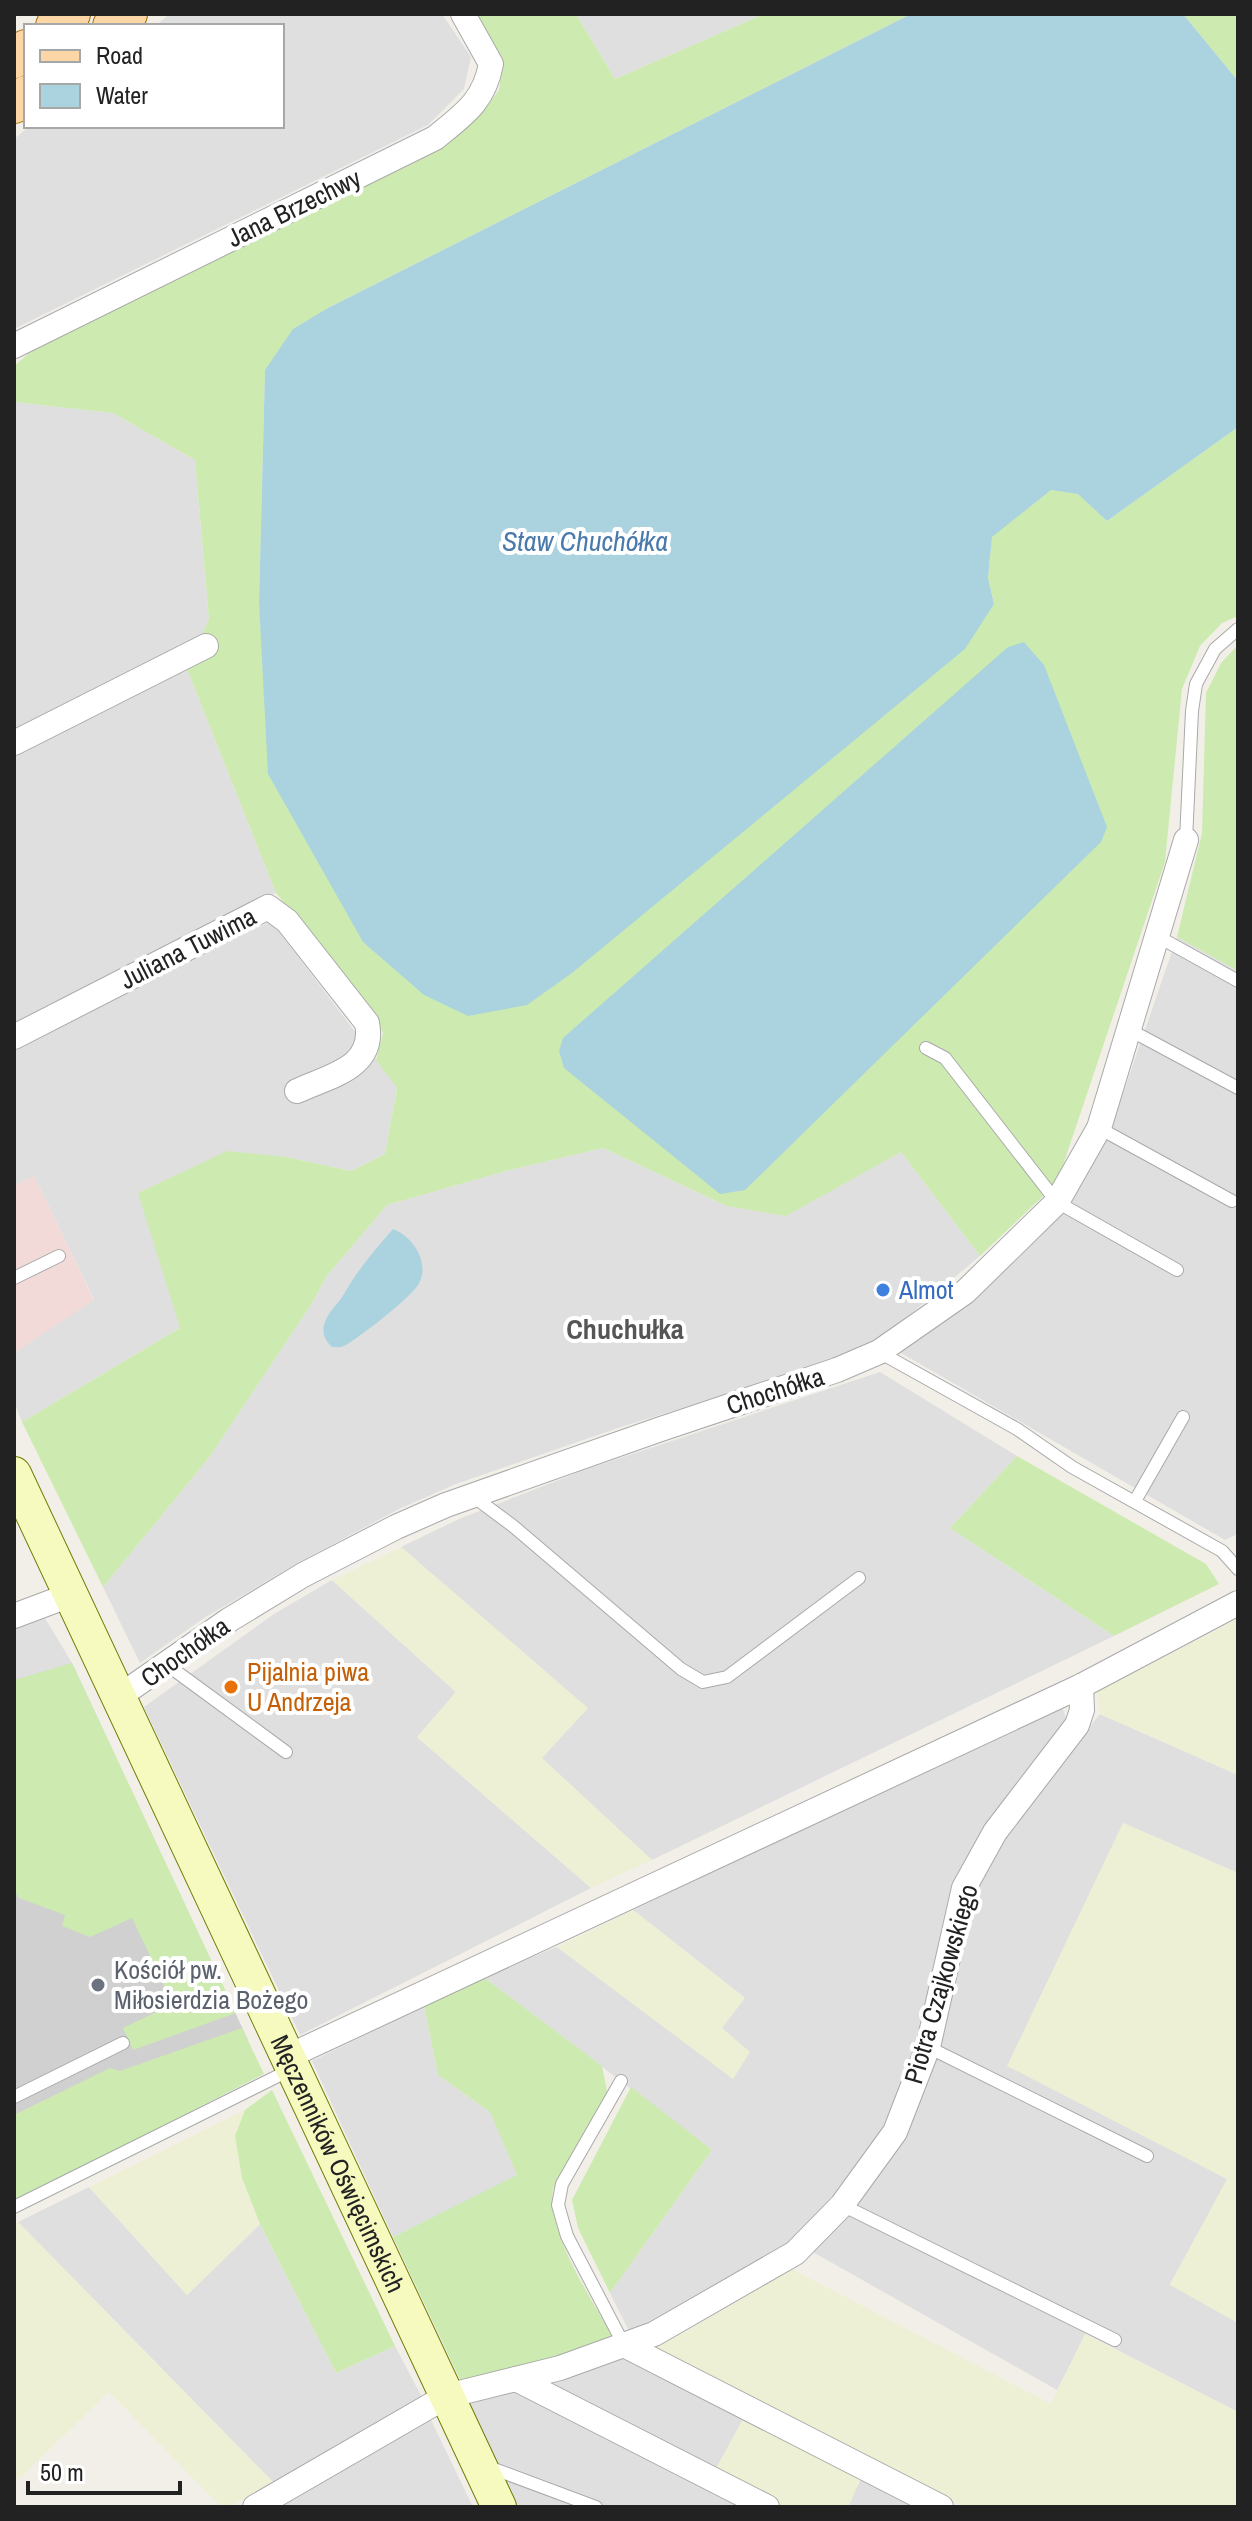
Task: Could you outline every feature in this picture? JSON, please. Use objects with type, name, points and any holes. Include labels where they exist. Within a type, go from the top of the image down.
[{"type":"main road","name":"Męczenników Oświęcimskich","points":[[14,1474],[499,2507]]},
{"type":"street","name":"Jana Brzechwy","points":[[14,346],[435,138],[474,106],[487,86],[491,64],[463,14]]},
{"type":"street","points":[[14,743],[206,646]]},
{"type":"street","name":"Chochółka","points":[[117,1698],[229,1620],[303,1575],[396,1527],[446,1505],[837,1370],[879,1352],[965,1292],[1057,1202],[1099,1128],[1186,840]]},
{"type":"street","name":"Juliana Tuwima","points":[[14,1037],[268,907],[287,921],[367,1023],[369,1034],[362,1058],[354,1065],[297,1091]]},
{"type":"street","points":[[14,1616],[70,1595]]},
{"type":"street","points":[[289,2063],[1081,1686],[1238,1603]]},
{"type":"street","name":"Piotra Czajkowskiego","points":[[255,2507],[447,2396],[560,2368],[654,2334],[795,2253],[842,2205],[895,2132],[928,2047],[964,1888],[995,1832],[1077,1725],[1082,1710],[1081,1686]]},
{"type":"street","points":[[624,2345],[941,2507]]},
{"type":"street","points":[[516,2379],[767,2507]]},
{"type":"lane","points":[[1186,840],[1196,684],[1215,649],[1238,629]]},
{"type":"lane","points":[[1157,936],[1238,981]]},
{"type":"lane","points":[[1128,1029],[1238,1088]]},
{"type":"lane","points":[[926,1048],[945,1058],[1057,1202],[1177,1270]]},
{"type":"lane","points":[[1099,1128],[1232,1201]]},
{"type":"lane","points":[[14,1278],[59,1256]]},
{"type":"lane","points":[[879,1352],[1017,1429],[1072,1467],[1222,1551],[1238,1569]]},
{"type":"lane","points":[[1135,1501],[1183,1417]]},
{"type":"lane","points":[[474,1497],[513,1526],[681,1669],[703,1682],[727,1677],[859,1578]]},
{"type":"lane","points":[[166,1664],[286,1752]]},
{"type":"lane","points":[[14,2097],[123,2043]]},
{"type":"lane","points":[[928,2047],[1147,2156]]},
{"type":"lane","points":[[14,2207],[289,2063]]},
{"type":"lane","points":[[621,2081],[562,2184],[558,2205],[567,2236],[624,2345]]},
{"type":"lane","points":[[842,2205],[1115,2340]]},
{"type":"lane","points":[[478,2463],[596,2507]]},
{"type":"shaded area","points":[[170,14],[442,14],[471,57],[464,89],[428,125],[14,329],[14,139],[28,128],[284,128],[284,24],[158,24]]},
{"type":"shaded area","points":[[576,14],[764,14],[615,79]]},
{"type":"shaded area","points":[[14,402],[113,413],[195,460],[209,620],[201,640],[14,733]]},
{"type":"shaded area","points":[[187,669],[276,893],[14,1025],[14,755]]},
{"type":"shaded area","points":[[271,921],[397,1087],[385,1154],[351,1171],[286,1157],[180,1328],[22,1422],[14,1402],[14,1353],[94,1299],[34,1176],[14,1186],[14,1051]]},
{"type":"shaded area","points":[[1177,937],[1238,971],[1238,1534],[1225,1540],[896,1350],[1108,1137]]},
{"type":"shaded area","points":[[603,1148],[727,1206],[858,1174],[901,1152],[980,1256],[883,1337],[840,1359],[621,1427],[456,1484],[401,1508],[294,1565],[204,1618],[140,1663],[103,1587],[211,1455],[311,1305],[326,1277],[387,1205],[506,1171]]},
{"type":"shaded area","points":[[34,1176],[94,1300],[14,1353],[14,1186]]},
{"type":"shaded area","points":[[880,1372],[1017,1456],[950,1528],[1114,1636],[652,1860],[541,1758],[587,1709],[401,1547],[459,1519],[587,1469]]},
{"type":"shaded area","points":[[332,1580],[456,1692],[418,1738],[591,1888],[300,2035],[144,1707],[274,1614]]},
{"type":"shaded area","points":[[43,1615],[72,1663],[14,1680],[14,1626]]},
{"type":"shaded area","points":[[72,1663],[248,2040],[14,2147],[14,1680]]},
{"type":"shaded area","points":[[1062,1707],[1068,1723],[992,1825],[922,2031],[882,2129],[833,2195],[788,2245],[662,2318],[629,2331],[610,2293],[712,2150],[482,1976],[557,1947],[733,2078],[721,2028],[744,1997],[633,1910]]},
{"type":"shaded area","points":[[1100,1714],[1238,1775],[1238,1873],[1123,1823],[1228,2179],[1170,2284],[1238,2323],[1238,2412],[1086,2334],[1057,2390],[811,2251],[900,2137],[944,2033],[975,1886],[1003,1833]]},
{"type":"shaded area","points":[[424,2006],[438,2075],[490,2112],[518,2175],[393,2237],[312,2061]]},
{"type":"shaded area","points":[[89,2187],[187,2295],[260,2224],[336,2373],[395,2346],[424,2401],[275,2484],[18,2222]]},
{"type":"shaded area","points":[[621,2352],[746,2414],[713,2474],[536,2382]]},
{"type":"shaded area","points":[[520,2387],[751,2507],[516,2507],[467,2401]]},
{"type":"shaded area","points":[[430,2418],[473,2507],[273,2507]]},
{"type":"shaded area","points":[[863,2474],[926,2507],[848,2507]]},
{"type":"green space","points":[[476,14],[576,14],[615,79],[764,14],[911,14],[328,308],[265,370],[259,603],[264,677],[994,604],[988,578],[992,536],[1051,490],[1078,493],[1107,521],[1238,427],[1238,616],[1222,623],[1200,646],[1182,689],[1165,862],[1057,1183],[980,1256],[901,1152],[786,1216],[727,1206],[603,1148],[506,1171],[387,1205],[326,1277],[311,1305],[211,1455],[103,1587],[22,1422],[180,1328],[138,1193],[227,1151],[286,1157],[351,1171],[385,1154],[397,1088],[376,1060],[383,1033],[367,1004],[276,893],[187,669],[209,619],[195,460],[113,413],[14,402],[14,366],[34,349],[440,150],[481,113],[499,90],[503,59]]},
{"type":"green space","points":[[1183,14],[1238,14],[1238,81]]},
{"type":"green space","points":[[1238,645],[1238,971],[1177,937],[1202,833],[1206,693],[1221,663]]},
{"type":"green space","points":[[1017,1456],[1206,1564],[1219,1584],[1114,1636],[950,1528]]},
{"type":"green space","points":[[401,1547],[588,1708],[542,1758],[652,1860],[591,1888],[417,1737],[456,1692],[332,1580]]},
{"type":"green space","points":[[1238,1619],[1238,1775],[1100,1714],[1097,1691]]},
{"type":"green space","points":[[72,1663],[236,2013],[133,2050],[123,2028],[173,2004],[132,1918],[90,1937],[62,1926],[65,1915],[19,1898],[14,1890],[14,1680]]},
{"type":"green space","points":[[1123,1823],[1238,1873],[1238,2323],[1170,2285],[1227,2179],[1007,2066]]},
{"type":"green space","points":[[633,1910],[745,1998],[722,2028],[750,2052],[733,2079],[557,1947]]},
{"type":"green space","points":[[482,1976],[602,2066],[608,2096],[553,2189],[553,2207],[564,2246],[615,2341],[463,2386],[393,2237],[517,2175],[490,2112],[438,2075],[424,2006]]},
{"type":"green space","points":[[242,2028],[264,2074],[14,2202],[14,2115],[110,2068],[120,2071]]},
{"type":"green space","points":[[631,2087],[712,2150],[610,2293],[578,2228],[572,2200]]},
{"type":"green space","points":[[272,2090],[395,2346],[336,2373],[260,2224],[242,2178],[235,2136],[245,2110]]},
{"type":"green space","points":[[245,2110],[235,2136],[242,2178],[260,2224],[187,2295],[89,2187]]},
{"type":"green space","points":[[18,2222],[275,2484],[228,2507],[221,2507],[109,2392],[18,2480],[14,2476],[14,2224]]},
{"type":"green space","points":[[792,2269],[1051,2404],[1085,2334],[1238,2412],[1238,2507],[964,2507],[651,2347],[687,2331]]},
{"type":"green space","points":[[746,2414],[863,2474],[848,2507],[780,2507],[713,2474]]},
{"type":"water","name":"Staw Chuchółka","points":[[911,14],[1183,14],[1238,81],[1238,427],[1107,521],[1078,494],[1051,490],[992,537],[988,578],[994,604],[965,649],[572,973],[527,1005],[468,1016],[424,995],[363,942],[268,774],[259,603],[265,370],[293,329],[328,308]]},
{"type":"water","points":[[1024,642],[1044,665],[1107,827],[1101,842],[745,1190],[720,1194],[564,1068],[559,1051],[563,1038],[1008,647]]},
{"type":"water","points":[[393,1229],[408,1238],[418,1252],[423,1269],[418,1285],[395,1308],[360,1335],[343,1347],[332,1347],[324,1332],[328,1316]]},
{"type":"place","name":"Almot","points":[[883,1290]]},
{"type":"place","name":"Pijalnia piwa U Andrzeja","points":[[231,1687]]},
{"type":"place","name":"Kościół pw. Miłosierdzia Bożego","points":[[98,1985]]},
{"type":"district","name":"Chuchułka","points":[[625,1329]]}]
